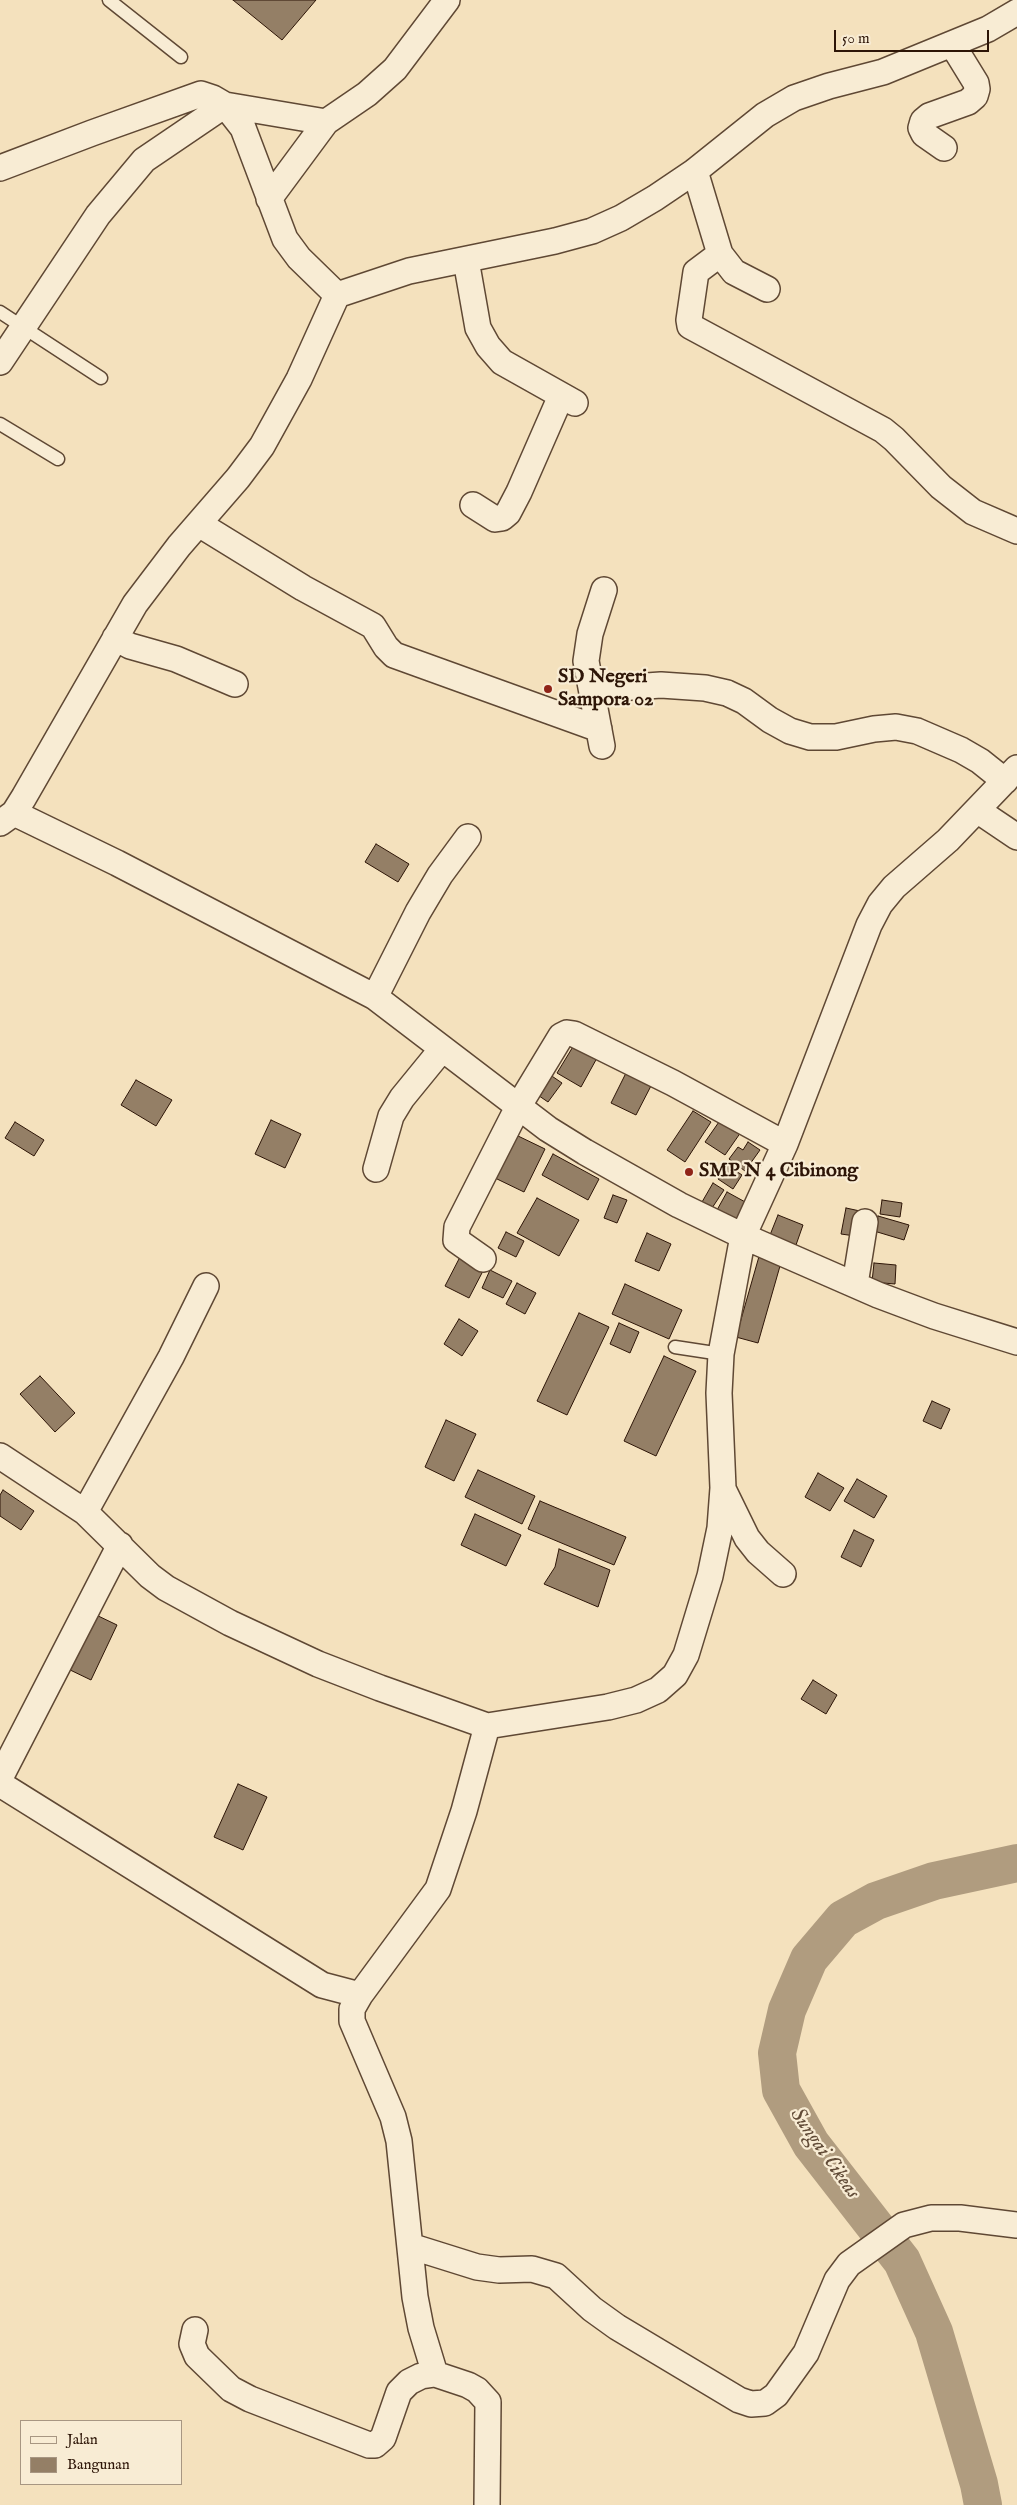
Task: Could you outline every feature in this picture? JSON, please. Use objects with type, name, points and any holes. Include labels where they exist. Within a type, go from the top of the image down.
[{"type":"street","points":[[269,199],[326,122],[367,94],[395,69],[448,0]]},
{"type":"street","points":[[1017,12],[988,28],[883,72],[829,86],[794,98],[765,115],[695,171],[621,218],[592,230],[556,241],[410,271],[338,295],[299,379],[262,446],[157,573],[115,638],[7,818],[117,863],[375,997],[518,1107],[585,1152],[743,1236],[934,1316],[1017,1342]]},
{"type":"street","points":[[944,148],[924,134],[921,128],[923,121],[929,116],[968,102],[975,96],[977,89],[976,83],[952,44]]},
{"type":"street","points":[[0,168],[201,94],[226,105],[326,122]]},
{"type":"street","points":[[226,105],[243,128],[285,239],[298,258],[338,295]]},
{"type":"street","points":[[0,362],[98,215],[144,160],[226,105]]},
{"type":"street","points":[[695,171],[720,254],[734,272],[767,289]]},
{"type":"street","points":[[720,254],[696,272],[688,320],[690,326],[883,430],[941,487],[973,512],[1017,531]]},
{"type":"street","points":[[466,260],[478,328],[488,346],[502,362],[568,399],[508,513],[502,518],[495,519],[473,505]]},
{"type":"street","points":[[199,524],[303,588],[373,626],[386,647],[394,655],[601,737],[587,667],[587,648],[604,590]]},
{"type":"street","points":[[115,638],[140,649],[176,659],[235,684]]},
{"type":"street","points":[[0,1456],[85,1512],[150,1576],[166,1588],[230,1623],[318,1664],[487,1726],[608,1707],[636,1700],[658,1690],[675,1675],[686,1655],[710,1576],[720,1528],[723,1488],[719,1393],[720,1354],[743,1236],[785,1144],[869,925],[880,904],[894,887],[948,840],[1011,775],[917,731],[896,727],[874,729],[836,738],[810,736],[790,731],[727,692],[705,688],[661,685],[618,688],[593,694]]},
{"type":"street","points":[[977,810],[1017,837]]},
{"type":"street","points":[[375,997],[431,890],[468,837]]},
{"type":"street","points":[[483,1259],[456,1240],[457,1227],[518,1107],[561,1036],[567,1033],[574,1034],[672,1083],[785,1144]]},
{"type":"street","points":[[376,1169],[386,1134],[398,1104],[442,1049]]},
{"type":"street","points":[[854,1284],[865,1222]]},
{"type":"street","points":[[85,1512],[171,1357],[206,1286]]},
{"type":"street","points":[[723,1488],[747,1538],[758,1552],[783,1574]]},
{"type":"street","points":[[0,1778],[120,1545]]},
{"type":"street","points":[[435,2374],[421,2328],[415,2296],[399,2140],[393,2117],[352,2021],[352,2010],[360,1995],[438,1889],[464,1812],[487,1726]]},
{"type":"street","points":[[0,1784],[322,1985],[360,1995]]},
{"type":"street","points":[[410,2246],[483,2268],[532,2269],[556,2276],[592,2309],[617,2327],[739,2400],[751,2404],[765,2403],[776,2395],[806,2353],[837,2280],[849,2264],[904,2225],[931,2218],[960,2218],[1017,2225]]},
{"type":"street","points":[[195,2330],[192,2344],[196,2356],[231,2389],[250,2399],[369,2445],[375,2445],[383,2438],[399,2392],[409,2382],[421,2376],[435,2374],[477,2390],[488,2402],[487,2505]]},
{"type":"lane","points":[[110,0],[180,57]]},
{"type":"lane","points":[[0,312],[101,378]]},
{"type":"lane","points":[[0,424],[58,460]]},
{"type":"lane","points":[[675,1347],[720,1354]]},
{"type":"building","points":[[233,0],[316,0],[282,40]]},
{"type":"building","points":[[376,844],[409,864],[398,882],[365,862]]},
{"type":"building","points":[[574,1045],[597,1058],[581,1087],[557,1073]]},
{"type":"building","points":[[628,1069],[653,1082],[636,1115],[611,1103]]},
{"type":"building","points":[[543,1070],[562,1083],[548,1102],[529,1089]]},
{"type":"building","points":[[136,1080],[172,1100],[156,1126],[121,1105]]},
{"type":"building","points":[[693,1111],[711,1122],[685,1162],[667,1150]]},
{"type":"building","points":[[721,1119],[741,1132],[725,1155],[705,1142]]},
{"type":"building","points":[[271,1120],[301,1134],[285,1168],[255,1154]]},
{"type":"building","points":[[15,1122],[44,1140],[34,1156],[5,1138]]},
{"type":"building","points":[[516,1135],[545,1149],[524,1192],[495,1178]]},
{"type":"building","points":[[748,1142],[760,1150],[745,1171],[729,1159],[738,1147],[743,1150]]},
{"type":"building","points":[[553,1154],[599,1179],[588,1200],[542,1175]]},
{"type":"building","points":[[727,1165],[742,1175],[733,1189],[718,1179]]},
{"type":"building","points":[[713,1183],[724,1190],[712,1208],[702,1202]]},
{"type":"building","points":[[727,1192],[747,1203],[737,1221],[717,1210]]},
{"type":"building","points":[[613,1195],[627,1200],[617,1223],[604,1218]]},
{"type":"building","points":[[537,1198],[579,1220],[559,1256],[517,1233]]},
{"type":"building","points":[[882,1200],[902,1203],[900,1217],[880,1214]]},
{"type":"building","points":[[846,1208],[860,1211],[855,1236],[841,1234]]},
{"type":"building","points":[[778,1215],[803,1225],[796,1245],[770,1235]]},
{"type":"building","points":[[878,1216],[909,1225],[904,1240],[874,1231]]},
{"type":"building","points":[[506,1232],[524,1241],[516,1257],[498,1248]]},
{"type":"building","points":[[647,1233],[671,1244],[659,1271],[635,1261]]},
{"type":"building","points":[[760,1253],[782,1259],[758,1343],[736,1337]]},
{"type":"building","points":[[460,1257],[484,1269],[469,1298],[445,1286]]},
{"type":"building","points":[[874,1263],[896,1265],[895,1284],[872,1282]]},
{"type":"building","points":[[490,1270],[512,1281],[503,1298],[482,1288]]},
{"type":"building","points":[[517,1283],[536,1293],[525,1314],[506,1304]]},
{"type":"building","points":[[625,1284],[682,1310],[669,1339],[612,1314]]},
{"type":"building","points":[[579,1313],[609,1327],[567,1415],[537,1401]]},
{"type":"building","points":[[459,1319],[478,1331],[462,1356],[444,1344]]},
{"type":"building","points":[[619,1323],[639,1332],[630,1353],[610,1344]]},
{"type":"building","points":[[664,1356],[696,1371],[656,1456],[624,1441]]},
{"type":"building","points":[[40,1376],[75,1413],[55,1432],[20,1394]]},
{"type":"building","points":[[932,1401],[950,1409],[941,1429],[923,1421]]},
{"type":"building","points":[[446,1420],[476,1434],[454,1481],[425,1467]]},
{"type":"building","points":[[478,1470],[535,1496],[522,1524],[465,1497]]},
{"type":"building","points":[[818,1473],[844,1488],[830,1511],[805,1497]]},
{"type":"building","points":[[857,1479],[887,1496],[874,1518],[844,1501]]},
{"type":"building","points":[[3,1490],[34,1511],[21,1530],[0,1516],[0,1495]]},
{"type":"building","points":[[540,1501],[626,1537],[614,1565],[528,1529]]},
{"type":"building","points":[[475,1514],[521,1535],[506,1566],[461,1545]]},
{"type":"building","points":[[854,1530],[874,1540],[861,1567],[841,1557]]},
{"type":"building","points":[[559,1549],[610,1570],[598,1607],[544,1584],[555,1567]]},
{"type":"building","points":[[92,1613],[117,1625],[91,1680],[66,1668]]},
{"type":"building","points":[[813,1680],[837,1695],[826,1714],[801,1699]]},
{"type":"building","points":[[238,1784],[267,1797],[243,1850],[214,1837]]},
{"type":"waterway","name":"Sungai Cikeas","points":[[983,2505],[979,2484],[934,2332],[902,2261],[811,2144],[781,2090],[777,2053],[787,2010],[809,1959],[843,1919],[876,1901],[934,1881],[1017,1863]]},
{"type":"place","name":"SD Negeri Sampora 02","points":[[548,689]]},
{"type":"place","name":"SMP N 4 Cibinong","points":[[689,1172]]}]
